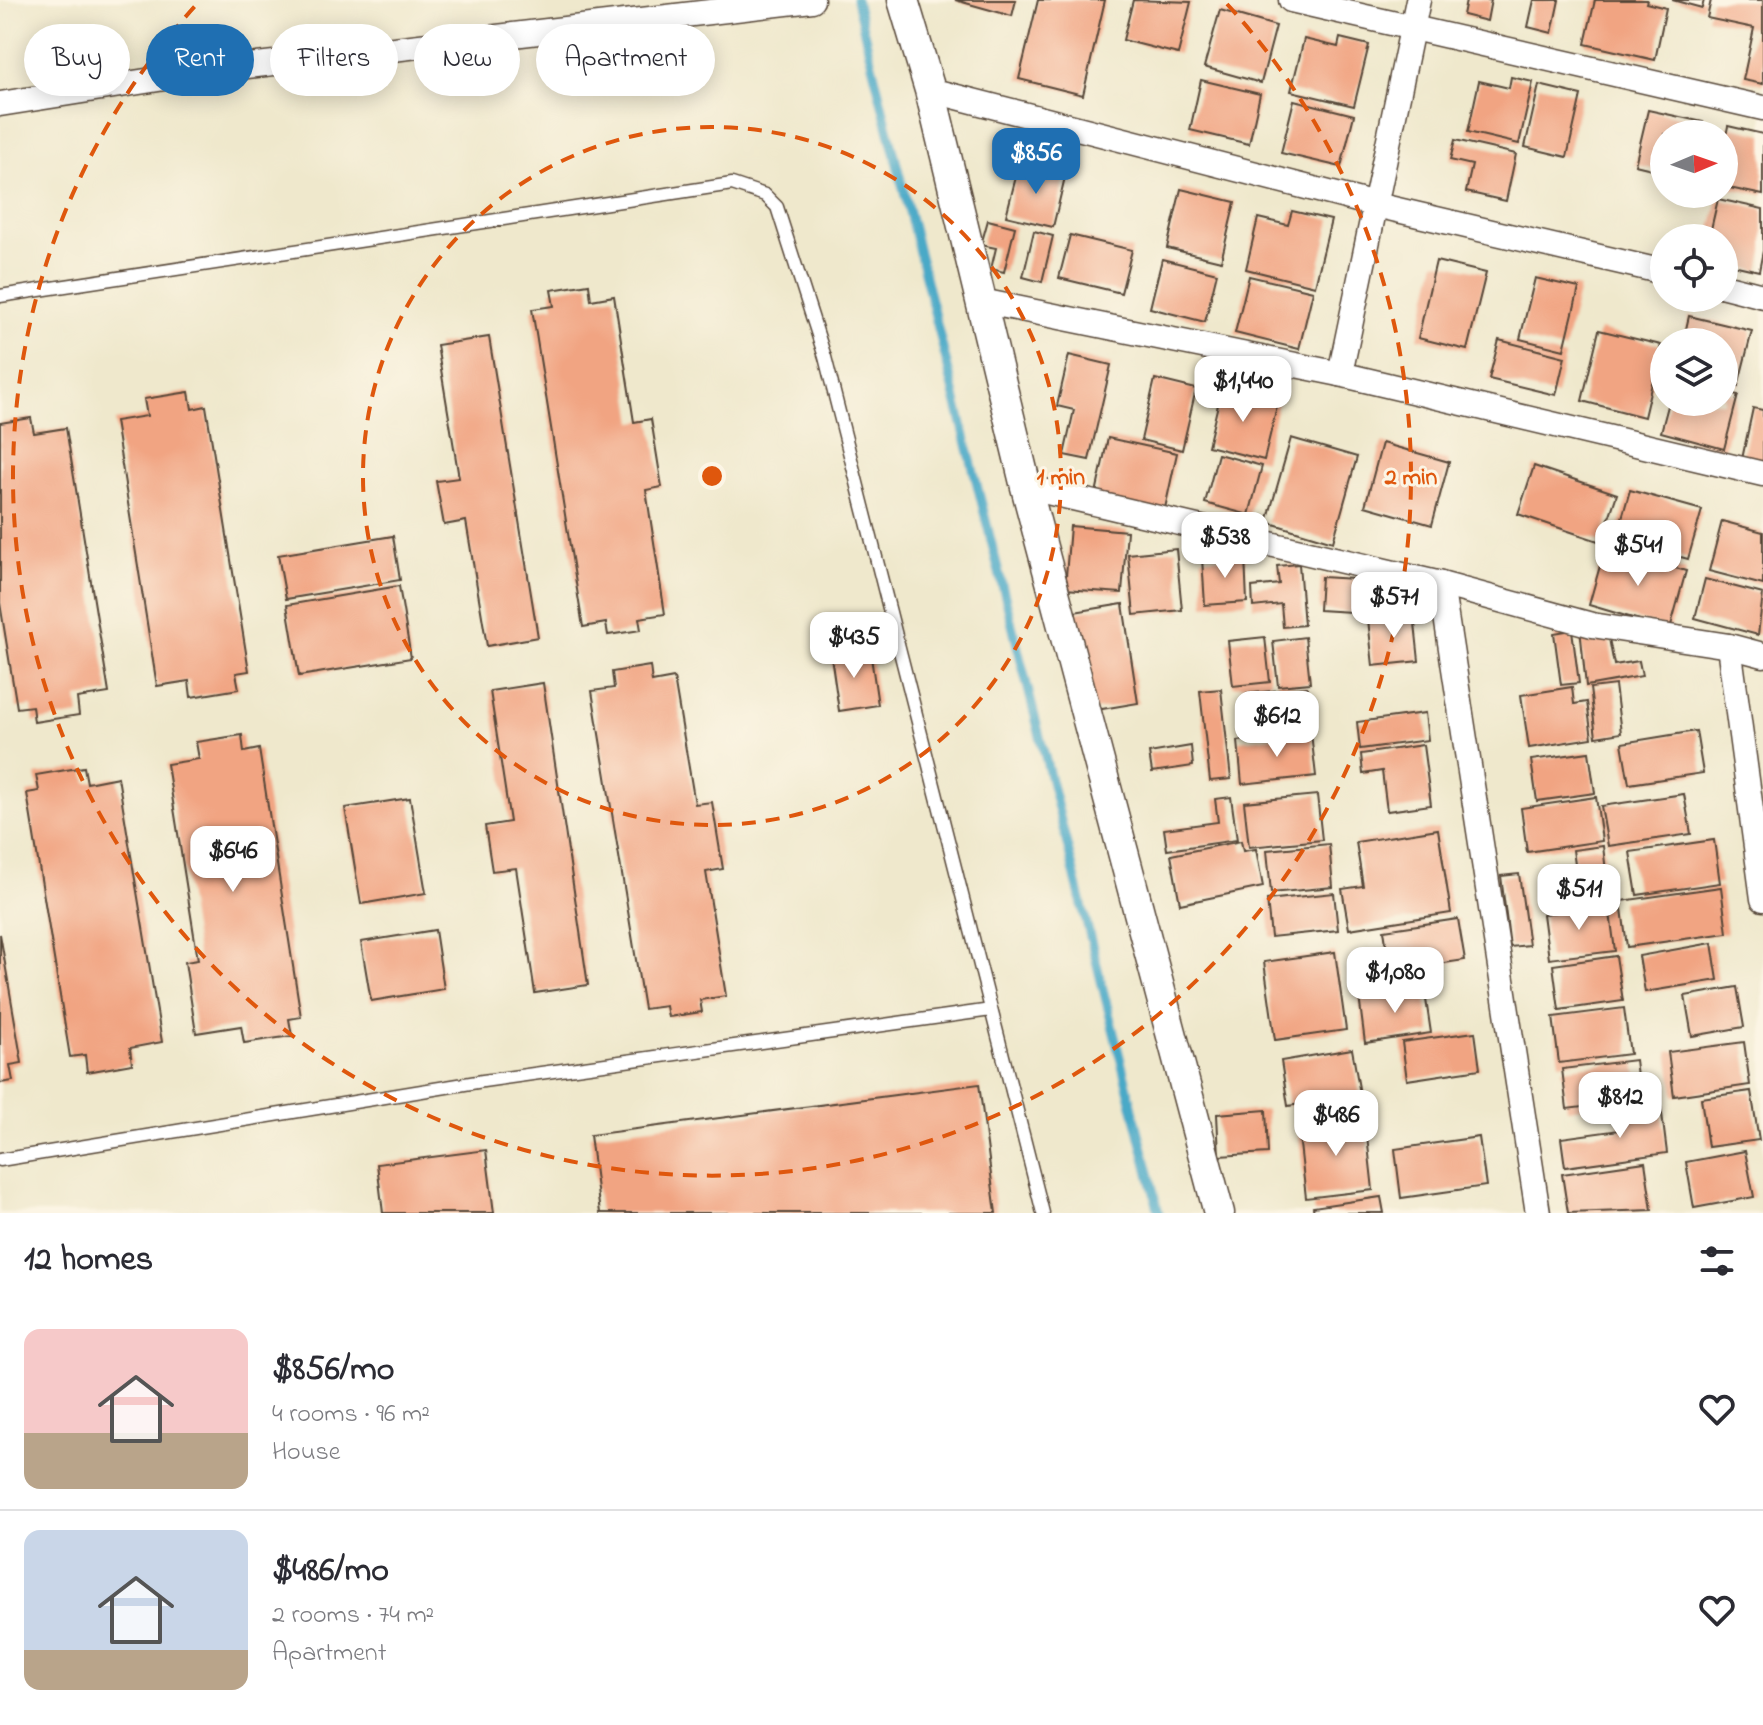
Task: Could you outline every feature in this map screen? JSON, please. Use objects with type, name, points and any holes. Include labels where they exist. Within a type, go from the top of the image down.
[{"type":"street","points":[[903,0],[930,90],[1026,487],[1219,1213]]},
{"type":"street","points":[[1291,0],[1763,108]]},
{"type":"street","points":[[1340,374],[1418,0]]},
{"type":"street","points":[[0,104],[222,69],[767,2],[802,1]]},
{"type":"street","points":[[930,90],[1376,205],[1650,269]]},
{"type":"street","points":[[1738,290],[1763,296]]},
{"type":"street","points":[[981,301],[1340,374],[1763,474]]},
{"type":"street","points":[[1026,487],[1441,584],[1592,625],[1729,646],[1763,655]]},
{"type":"street","points":[[1441,584],[1538,1213]]},
{"type":"street","points":[[1729,646],[1763,899]]},
{"type":"lane","points":[[0,296],[732,184],[765,195],[777,207],[825,357],[1043,1213]]},
{"type":"lane","points":[[0,1160],[483,1081],[991,1010]]},
{"type":"building","points":[[955,0],[1016,0],[1012,16]]},
{"type":"building","points":[[1038,0],[1105,0],[1083,95],[1019,79]]},
{"type":"building","points":[[1133,0],[1191,2],[1178,54],[1123,40]]},
{"type":"building","points":[[1466,0],[1491,0],[1487,21],[1463,15]]},
{"type":"building","points":[[1534,0],[1559,0],[1552,33],[1528,27]]},
{"type":"building","points":[[1595,0],[1647,0],[1646,3],[1666,8],[1655,60],[1585,44]]},
{"type":"building","points":[[1672,0],[1704,0],[1702,8]]},
{"type":"building","points":[[1711,0],[1763,0],[1763,84],[1743,80],[1754,28],[1707,18]]},
{"type":"building","points":[[1220,10],[1276,26],[1261,83],[1204,67]]},
{"type":"building","points":[[1340,38],[1369,45],[1354,106],[1291,91],[1304,39],[1338,47]]},
{"type":"building","points":[[1511,77],[1533,82],[1519,144],[1468,132],[1479,81],[1509,88]]},
{"type":"building","points":[[1201,80],[1260,94],[1249,144],[1190,130]]},
{"type":"building","points":[[1539,85],[1581,95],[1567,157],[1525,147]]},
{"type":"building","points":[[1294,100],[1354,115],[1341,167],[1281,153]]},
{"type":"building","points":[[1648,110],[1694,120],[1650,120],[1650,169],[1635,165]]},
{"type":"building","points":[[1738,128],[1763,134],[1763,195],[1738,190]]},
{"type":"building","points":[[1455,140],[1516,154],[1506,201],[1466,192],[1472,165],[1450,160]]},
{"type":"building","points":[[1019,165],[1065,177],[1053,227],[1006,216]]},
{"type":"building","points":[[1181,189],[1235,202],[1221,261],[1167,248]]},
{"type":"building","points":[[1738,203],[1763,209],[1763,251],[1759,271],[1738,266],[1738,224],[1712,224],[1716,208],[1738,208]]},
{"type":"building","points":[[1292,211],[1331,220],[1315,286],[1246,269],[1258,218],[1288,225]]},
{"type":"building","points":[[988,220],[1015,227],[1004,272],[991,269],[996,248],[981,245]]},
{"type":"building","points":[[1034,231],[1053,236],[1042,282],[1023,277]]},
{"type":"building","points":[[1070,235],[1132,250],[1121,293],[1059,278]]},
{"type":"building","points":[[1162,259],[1217,273],[1205,322],[1150,308]]},
{"type":"building","points":[[1436,261],[1486,273],[1467,350],[1418,338]]},
{"type":"building","points":[[1249,276],[1313,291],[1299,349],[1235,333]]},
{"type":"building","points":[[1535,278],[1579,288],[1564,350],[1520,339]]},
{"type":"building","points":[[589,284],[591,300],[614,296],[634,422],[651,419],[662,487],[646,490],[665,614],[639,618],[641,630],[608,635],[606,623],[583,627],[532,309],[554,306],[551,290]]},
{"type":"building","points":[[1689,316],[1752,331],[1738,386],[1738,328],[1686,328]]},
{"type":"building","points":[[1599,330],[1650,342],[1650,392],[1644,417],[1582,401]]},
{"type":"building","points":[[489,337],[538,637],[487,646],[466,521],[444,525],[436,481],[459,478],[437,345]]},
{"type":"building","points":[[1499,340],[1565,357],[1556,395],[1489,379]]},
{"type":"building","points":[[1069,355],[1111,365],[1089,460],[1064,455],[1074,410],[1057,406]]},
{"type":"building","points":[[1155,379],[1196,389],[1182,450],[1141,440]]},
{"type":"building","points":[[1222,388],[1278,402],[1264,460],[1208,446]]},
{"type":"building","points":[[189,392],[192,409],[206,406],[249,671],[236,673],[239,689],[191,697],[189,681],[157,686],[115,421],[147,416],[144,399]]},
{"type":"building","points":[[1753,408],[1763,410],[1763,463],[1742,459]]},
{"type":"building","points":[[1665,416],[1733,416],[1724,449],[1661,432]]},
{"type":"building","points":[[31,418],[34,433],[66,428],[109,693],[77,698],[79,715],[34,722],[32,706],[17,708],[0,603],[0,423]]},
{"type":"building","points":[[1108,438],[1177,453],[1164,513],[1095,498]]},
{"type":"building","points":[[1291,438],[1357,457],[1333,542],[1267,522]]},
{"type":"building","points":[[1382,443],[1449,462],[1432,525],[1365,506]]},
{"type":"building","points":[[1218,454],[1262,466],[1249,515],[1205,503]]},
{"type":"building","points":[[1534,466],[1617,494],[1601,542],[1518,514]]},
{"type":"building","points":[[1630,490],[1702,510],[1688,559],[1616,539]]},
{"type":"building","points":[[1722,521],[1763,532],[1763,585],[1709,571]]},
{"type":"building","points":[[1070,526],[1127,531],[1122,593],[1065,589]]},
{"type":"building","points":[[393,536],[400,580],[286,599],[278,555]]},
{"type":"building","points":[[1605,548],[1686,571],[1670,629],[1589,605]]},
{"type":"building","points":[[1176,549],[1182,610],[1134,615],[1128,554]]},
{"type":"building","points":[[1245,556],[1247,602],[1205,605],[1202,558]]},
{"type":"building","points":[[1299,564],[1304,625],[1283,627],[1281,604],[1253,607],[1252,587],[1279,584],[1277,566]]},
{"type":"building","points":[[1321,577],[1371,580],[1368,613],[1319,610]]},
{"type":"building","points":[[1705,579],[1763,594],[1758,635],[1695,618]]},
{"type":"building","points":[[399,586],[411,658],[299,676],[287,605]]},
{"type":"building","points":[[1123,604],[1138,703],[1090,711],[1074,612]]},
{"type":"building","points":[[1414,614],[1419,661],[1373,666],[1368,619]]},
{"type":"building","points":[[1580,628],[1608,633],[1614,665],[1639,661],[1642,676],[1586,686]]},
{"type":"building","points":[[1572,630],[1579,683],[1561,685],[1554,633]]},
{"type":"building","points":[[1265,637],[1270,682],[1233,686],[1228,641]]},
{"type":"building","points":[[1305,637],[1310,683],[1278,686],[1273,641]]},
{"type":"building","points":[[870,650],[878,705],[839,711],[831,656]]},
{"type":"building","points":[[650,666],[652,682],[674,678],[695,804],[712,802],[723,869],[706,872],[726,996],[700,1000],[702,1012],[668,1017],[666,1006],[644,1009],[592,691],[614,688],[612,672]]},
{"type":"building","points":[[543,683],[588,985],[535,993],[516,868],[492,871],[485,826],[510,822],[490,691]]},
{"type":"building","points":[[1615,685],[1621,733],[1596,737],[1590,688]]},
{"type":"building","points":[[1307,687],[1312,727],[1252,734],[1247,694]]},
{"type":"building","points":[[1572,687],[1574,704],[1587,702],[1592,738],[1529,748],[1521,695]]},
{"type":"building","points":[[1221,689],[1231,779],[1210,781],[1200,691]]},
{"type":"building","points":[[1425,713],[1428,740],[1360,749],[1357,722]]},
{"type":"building","points":[[1696,731],[1703,773],[1629,784],[1622,743]]},
{"type":"building","points":[[1311,733],[1316,776],[1242,784],[1238,741]]},
{"type":"building","points":[[242,735],[244,752],[259,749],[301,1017],[289,1019],[292,1036],[244,1043],[241,1026],[196,1033],[185,962],[198,960],[167,764],[199,759],[196,742]]},
{"type":"building","points":[[1423,745],[1431,805],[1387,811],[1382,771],[1363,774],[1361,754]]},
{"type":"building","points":[[1191,746],[1193,766],[1152,772],[1149,753]]},
{"type":"building","points":[[1589,752],[1595,793],[1537,801],[1531,760]]},
{"type":"building","points":[[84,767],[87,783],[118,777],[162,1042],[130,1048],[132,1064],[87,1072],[85,1055],[70,1057],[27,793],[39,791],[36,775]]},
{"type":"building","points":[[1684,794],[1691,834],[1608,846],[1601,806]]},
{"type":"building","points":[[1317,795],[1322,840],[1249,847],[1244,802]]},
{"type":"building","points":[[1231,797],[1237,840],[1167,850],[1164,829],[1218,822],[1215,799]]},
{"type":"building","points":[[1596,797],[1602,841],[1527,852],[1521,808]]},
{"type":"building","points":[[410,798],[426,893],[361,904],[345,808]]},
{"type":"building","points":[[1438,829],[1451,913],[1349,929],[1342,889],[1363,886],[1356,842]]},
{"type":"building","points":[[1714,840],[1720,883],[1637,895],[1630,852]]},
{"type":"building","points":[[1241,841],[1243,851],[1256,849],[1263,887],[1180,904],[1171,855]]},
{"type":"building","points":[[1329,844],[1333,887],[1271,893],[1267,850]]},
{"type":"building","points":[[1603,846],[1609,897],[1580,901],[1573,850]]},
{"type":"building","points":[[1519,874],[1529,945],[1510,947],[1501,876]]},
{"type":"building","points":[[1721,887],[1727,933],[1627,947],[1621,901]]},
{"type":"building","points":[[1334,893],[1338,930],[1271,937],[1267,900]]},
{"type":"building","points":[[1609,905],[1615,951],[1549,959],[1543,914]]},
{"type":"building","points":[[1458,919],[1465,960],[1390,971],[1384,930]]},
{"type":"building","points":[[435,930],[444,989],[371,1001],[361,942]]},
{"type":"building","points":[[0,934],[22,1063],[10,1065],[13,1081],[0,1083]]},
{"type":"building","points":[[1712,943],[1718,980],[1645,992],[1639,956]]},
{"type":"building","points":[[1335,952],[1346,1030],[1275,1040],[1264,962]]},
{"type":"building","points":[[1616,956],[1623,1001],[1559,1010],[1553,965]]},
{"type":"building","points":[[1424,986],[1431,1033],[1365,1043],[1359,996]]},
{"type":"building","points":[[1737,987],[1744,1027],[1692,1036],[1685,996]]},
{"type":"building","points":[[1624,1008],[1630,1054],[1559,1063],[1553,1017]]},
{"type":"building","points":[[1475,1032],[1480,1069],[1407,1080],[1402,1042]]},
{"type":"building","points":[[1744,1042],[1750,1085],[1674,1096],[1668,1052]]},
{"type":"building","points":[[1352,1049],[1360,1094],[1288,1106],[1281,1061]]},
{"type":"building","points":[[1635,1060],[1640,1100],[1567,1109],[1562,1069]]},
{"type":"building","points":[[979,1084],[996,1213],[600,1213],[590,1135]]},
{"type":"building","points":[[1751,1091],[1759,1140],[1708,1147],[1701,1098]]},
{"type":"building","points":[[1661,1106],[1667,1153],[1565,1167],[1561,1138],[1620,1130],[1617,1112]]},
{"type":"building","points":[[1266,1110],[1268,1153],[1219,1156],[1217,1114]]},
{"type":"building","points":[[1365,1118],[1373,1190],[1306,1198],[1298,1126]]},
{"type":"building","points":[[1479,1137],[1486,1186],[1401,1198],[1395,1149]]},
{"type":"building","points":[[486,1150],[494,1213],[383,1213],[377,1164]]},
{"type":"building","points":[[1745,1151],[1754,1197],[1694,1208],[1686,1162]]},
{"type":"building","points":[[1645,1162],[1652,1210],[1568,1213],[1562,1174]]},
{"type":"building","points":[[1381,1197],[1384,1213],[1314,1213],[1313,1207]]},
{"type":"waterway","points":[[856,0],[1159,1213]]}]
